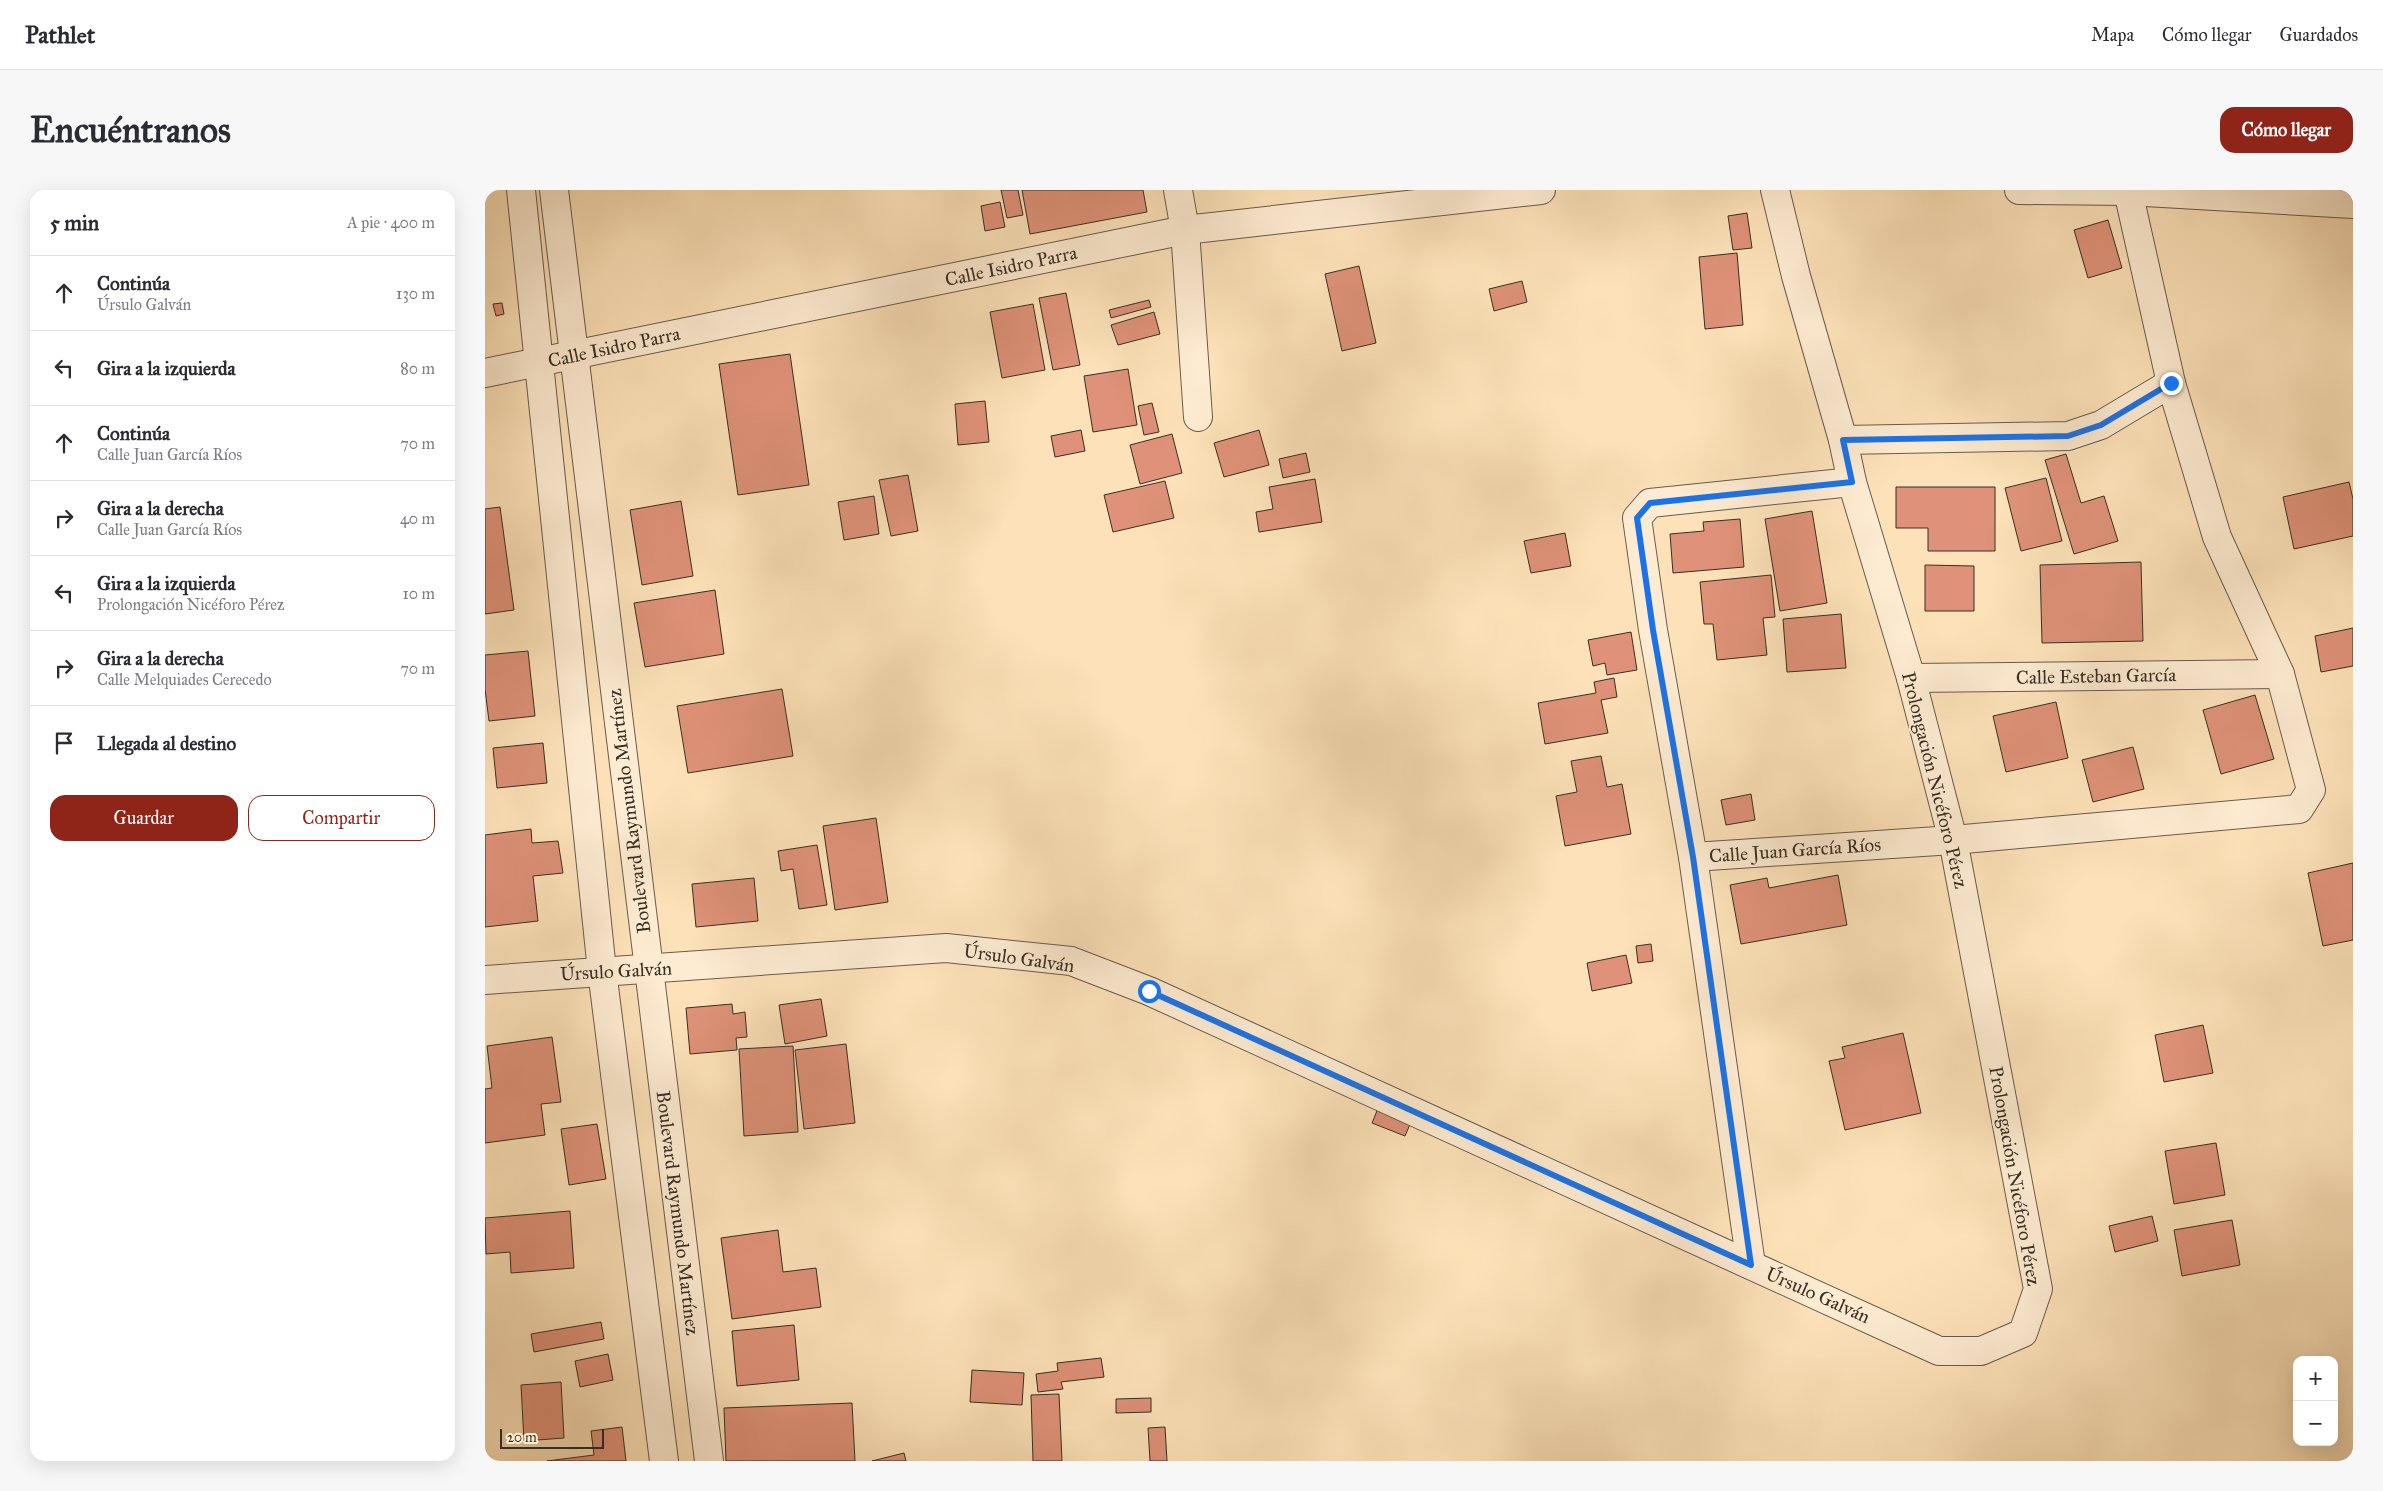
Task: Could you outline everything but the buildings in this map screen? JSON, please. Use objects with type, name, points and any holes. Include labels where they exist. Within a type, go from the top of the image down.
[{"type":"street","points":[[521,190],[602,972],[664,1461]]},
{"type":"street","name":"Boulevard Raymundo Martínez","points":[[554,190],[709,1461]]},
{"type":"street","points":[[1178,190],[1185,230],[1198,417]]},
{"type":"street","name":"Calle Isidro Parra","points":[[485,373],[1185,230],[1541,190]]},
{"type":"street","name":"Prolongación Nicéforo Pérez","points":[[1775,190],[1796,276],[1843,440],[1852,482],[1911,678],[1953,840],[2038,1289],[2023,1333],[1981,1352]]},
{"type":"street","points":[[2019,190],[2259,195],[2353,204]]},
{"type":"street","points":[[2128,191],[2171,383],[2217,537],[2281,674]]},
{"type":"street","points":[[1843,440],[2068,436],[2101,425],[2171,383]]},
{"type":"street","name":"Calle Juan García Ríos","points":[[1852,482],[1650,503],[1637,518],[1653,630],[1693,857],[1953,840],[2299,809],[2311,790],[2281,674]]},
{"type":"street","name":"Calle Esteban García","points":[[1911,678],[2281,674]]},
{"type":"street","points":[[1693,857],[1751,1265]]},
{"type":"street","name":"Úrsulo Galván","points":[[485,980],[946,948],[1071,961],[1149,991],[1939,1351],[1981,1352]]},
{"type":"route","points":[[1149,991],[1751,1265],[1693,857],[1653,630],[1637,518],[1650,503],[1852,482],[1843,440],[2068,436],[2101,425],[2171,383]]}]
